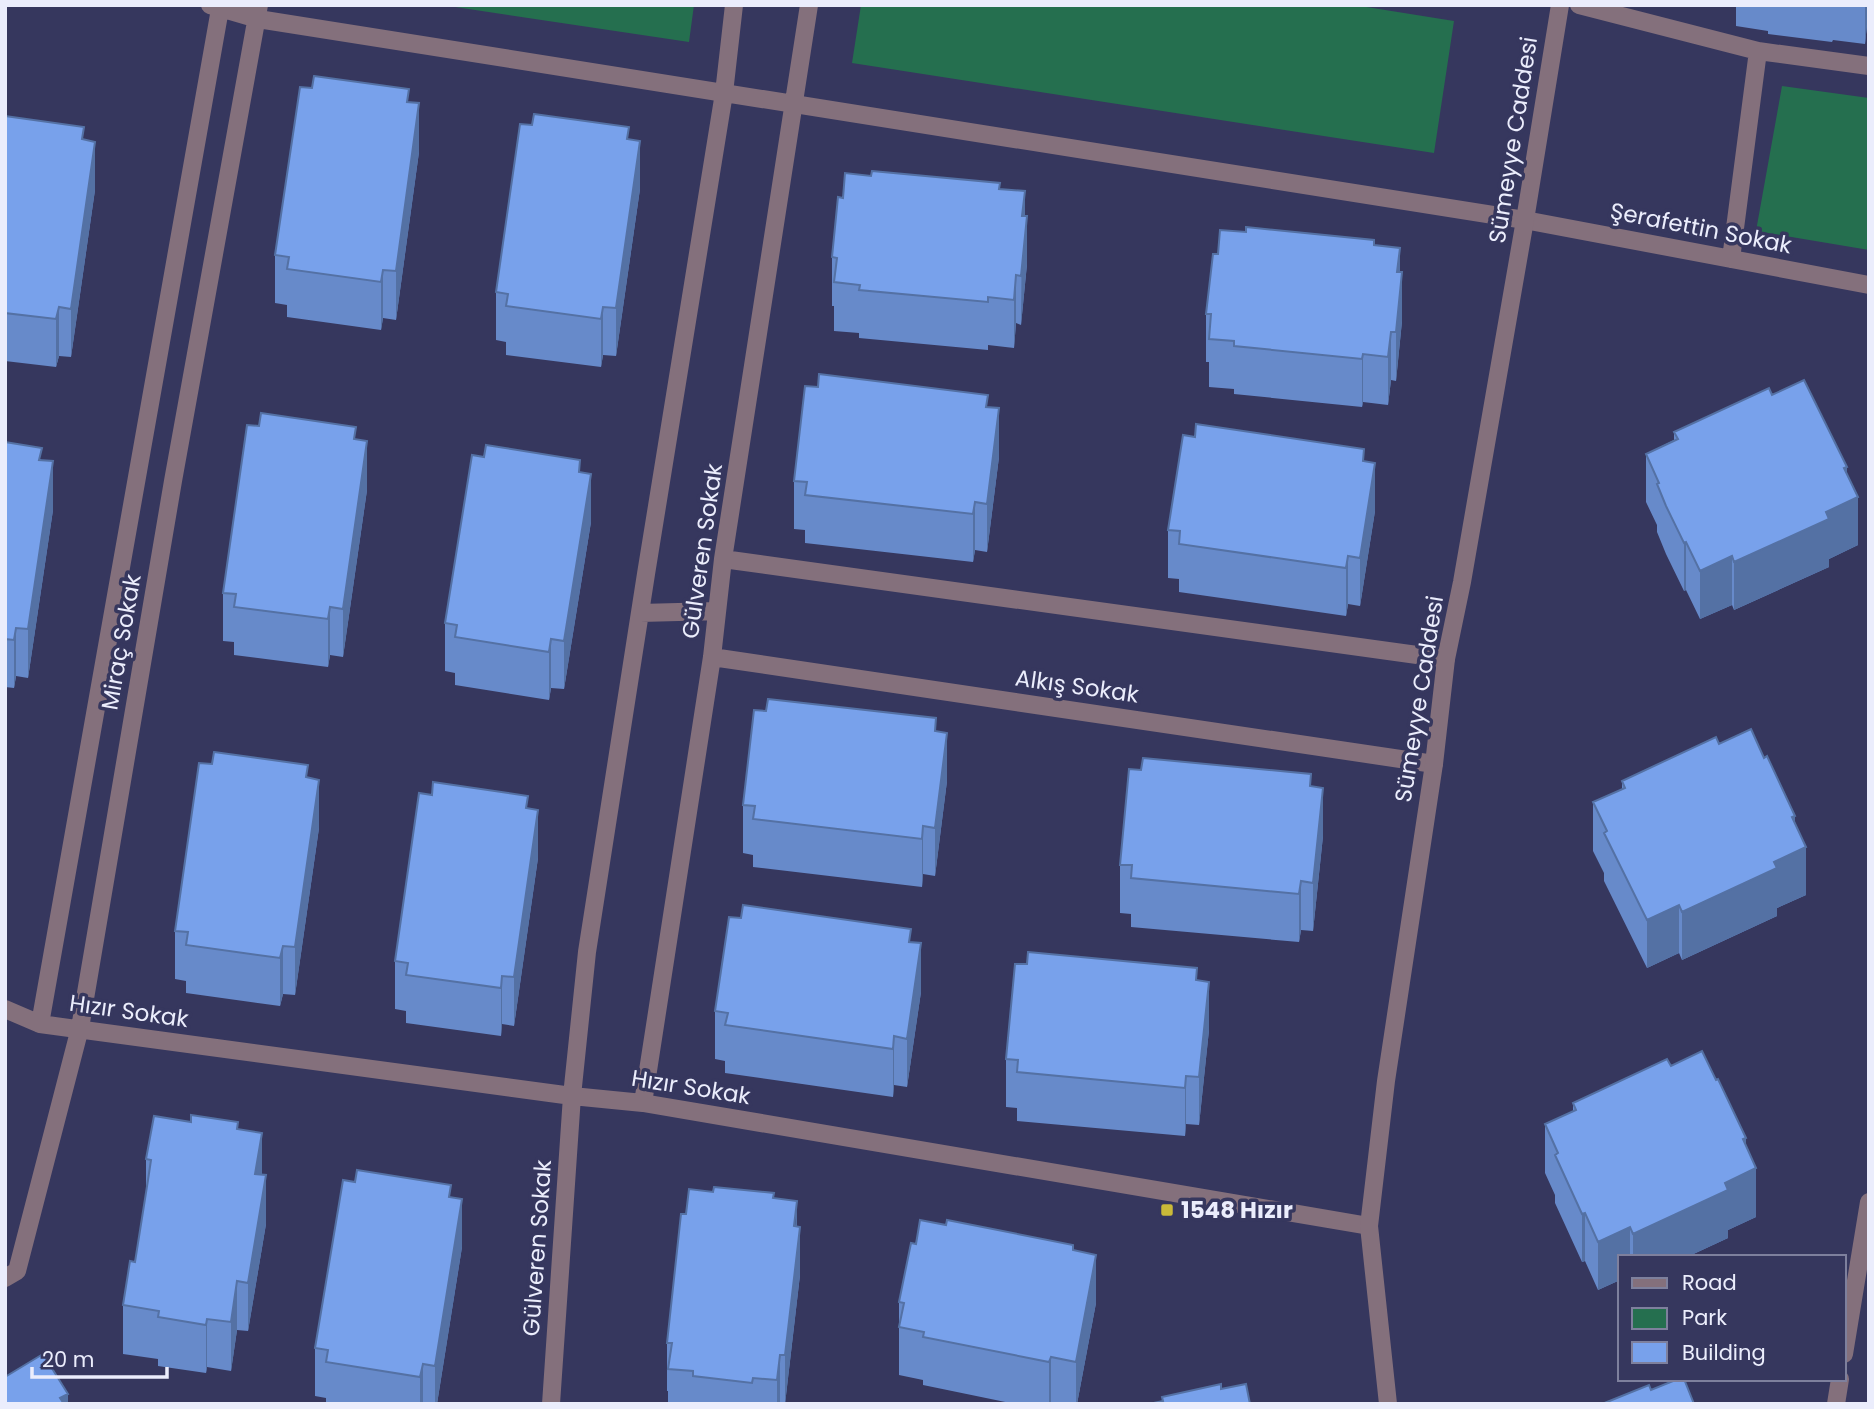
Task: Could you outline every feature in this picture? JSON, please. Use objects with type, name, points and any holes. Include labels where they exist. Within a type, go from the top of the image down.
[{"type":"street","name":"Gülveren Sokak","points":[[551,1404],[572,1096],[587,951],[724,93],[734,5]]},
{"type":"street","name":"Gülveren Sokak","points":[[643,1103],[712,657],[723,559],[809,5]]},
{"type":"street","name":"Sümeyye Caddesi","points":[[1388,1404],[1369,1226],[1386,1081],[1434,764],[1446,659],[1462,582],[1560,5]]},
{"type":"street","points":[[1579,5],[1758,51],[1869,66]]},
{"type":"street","name":"Şerafettin Sokak","points":[[215,7],[259,12],[794,105],[1525,220],[1869,285]]},
{"type":"street","points":[[40,1024],[215,7]]},
{"type":"street","name":"Miraç Sokak","points":[[5,1278],[17,1271],[80,1028],[171,495],[259,12]]},
{"type":"street","points":[[1731,259],[1758,51]]},
{"type":"street","points":[[723,559],[1446,659]]},
{"type":"street","points":[[640,613],[717,611]]},
{"type":"street","name":"Alkış Sokak","points":[[712,657],[1434,764]]},
{"type":"street","name":"Hızır Sokak","points":[[5,1009],[40,1024],[572,1096],[643,1103],[1369,1226]]},
{"type":"street","points":[[1846,1342],[1869,1202]]},
{"type":"street","points":[[1836,1404],[1840,1381]]},
{"type":"green space","points":[[442,5],[694,5],[689,42]]},
{"type":"green space","points":[[861,5],[1354,5],[1454,21],[1434,153],[852,63]]},
{"type":"green space","points":[[1782,86],[1869,98],[1869,250],[1756,231]]},
{"type":"building","points":[[314,76],[409,89],[407,102],[419,103],[396,271],[383,270],[381,282],[287,269],[289,257],[275,255],[300,87],[312,88]]},
{"type":"building","points":[[534,114],[629,127],[627,139],[640,141],[616,308],[603,307],[601,319],[506,306],[508,294],[496,292],[520,124],[532,125]]},
{"type":"building","points":[[5,116],[84,127],[82,139],[95,142],[71,309],[59,307],[56,319],[5,313]]},
{"type":"building","points":[[872,171],[1000,183],[999,189],[1025,191],[1022,216],[1027,216],[1021,276],[1016,275],[1014,300],[988,297],[988,302],[859,290],[860,285],[834,282],[837,258],[832,257],[838,197],[843,198],[845,173],[871,176]]},
{"type":"building","points":[[1246,227],[1374,240],[1374,245],[1400,248],[1397,272],[1402,272],[1396,332],[1391,332],[1388,357],[1363,354],[1362,359],[1234,346],[1234,341],[1209,339],[1211,314],[1206,314],[1213,254],[1218,254],[1220,230],[1246,232]]},
{"type":"building","points":[[819,374],[988,395],[986,407],[999,408],[987,504],[975,502],[973,514],[805,495],[807,482],[794,481],[805,386],[818,387]]},
{"type":"building","points":[[1804,380],[1847,467],[1844,468],[1858,497],[1826,512],[1829,519],[1734,562],[1732,556],[1700,571],[1666,506],[1646,454],[1678,439],[1674,432],[1769,388],[1772,395]]},
{"type":"building","points":[[261,413],[356,427],[354,439],[367,441],[343,609],[330,607],[328,619],[234,607],[236,594],[223,593],[247,425],[259,426]]},
{"type":"building","points":[[1196,424],[1364,449],[1363,461],[1375,463],[1360,558],[1348,556],[1346,568],[1179,544],[1180,531],[1168,530],[1183,435],[1195,437]]},
{"type":"building","points":[[5,442],[42,448],[39,460],[53,461],[28,629],[16,628],[14,640],[5,639]]},
{"type":"building","points":[[486,445],[580,460],[579,472],[591,474],[564,641],[551,639],[549,652],[455,637],[457,625],[445,623],[472,455],[484,457]]},
{"type":"building","points":[[768,699],[936,718],[935,731],[947,733],[935,828],[923,826],[922,839],[753,819],[755,806],[743,805],[754,710],[766,711]]},
{"type":"building","points":[[1751,729],[1795,816],[1792,817],[1806,847],[1774,862],[1777,868],[1682,912],[1679,905],[1647,920],[1604,833],[1607,831],[1593,802],[1625,788],[1622,781],[1716,737],[1719,744]]},
{"type":"building","points":[[214,752],[308,765],[306,777],[319,780],[295,947],[283,946],[280,958],[186,945],[188,932],[175,931],[199,763],[212,764]]},
{"type":"building","points":[[1143,758],[1311,774],[1310,786],[1323,788],[1313,883],[1301,881],[1299,894],[1131,878],[1132,865],[1120,865],[1129,769],[1141,770]]},
{"type":"building","points":[[433,782],[528,796],[526,808],[538,810],[514,977],[502,976],[501,988],[406,975],[408,963],[395,961],[419,793],[432,795]]},
{"type":"building","points":[[743,905],[911,929],[909,942],[921,943],[907,1039],[894,1036],[893,1049],[725,1025],[728,1013],[715,1011],[729,917],[741,918]]},
{"type":"building","points":[[1028,952],[1197,968],[1196,980],[1209,982],[1199,1077],[1186,1076],[1185,1088],[1017,1072],[1018,1060],[1006,1059],[1015,964],[1027,964]]},
{"type":"building","points":[[1702,1051],[1746,1138],[1743,1139],[1756,1168],[1725,1183],[1728,1190],[1633,1234],[1630,1227],[1598,1242],[1555,1155],[1558,1153],[1545,1124],[1576,1110],[1573,1103],[1667,1059],[1671,1066]]},
{"type":"building","points":[[191,1115],[238,1122],[237,1129],[262,1133],[255,1174],[266,1175],[248,1283],[237,1281],[231,1322],[207,1319],[206,1325],[158,1317],[159,1311],[123,1305],[130,1261],[135,1262],[151,1160],[146,1159],[154,1116],[191,1122]]},
{"type":"building","points":[[357,1170],[451,1185],[449,1197],[462,1199],[435,1366],[423,1364],[420,1377],[326,1362],[328,1350],[315,1348],[343,1180],[355,1182]]},
{"type":"building","points":[[714,1187],[774,1193],[773,1198],[797,1201],[794,1226],[800,1227],[785,1355],[780,1355],[777,1380],[753,1378],[752,1383],[693,1376],[693,1371],[668,1369],[672,1343],[667,1343],[681,1214],[686,1214],[689,1189],[713,1192]]},
{"type":"building","points":[[920,1220],[946,1225],[947,1220],[1073,1245],[1073,1250],[1096,1255],[1076,1362],[1051,1357],[1049,1362],[923,1337],[924,1332],[899,1327],[904,1303],[899,1302],[911,1243],[916,1244]]},
{"type":"building","points":[[43,1354],[68,1394],[60,1398],[64,1404],[5,1404],[5,1377]]},
{"type":"building","points":[[1673,1381],[1685,1381],[1694,1404],[1602,1404],[1649,1385],[1651,1390]]},
{"type":"building","points":[[1221,1384],[1221,1389],[1246,1384],[1250,1404],[1149,1404],[1163,1401],[1162,1397]]},
{"type":"place","name":"1548 Hızır","points":[[1167,1210]]}]
